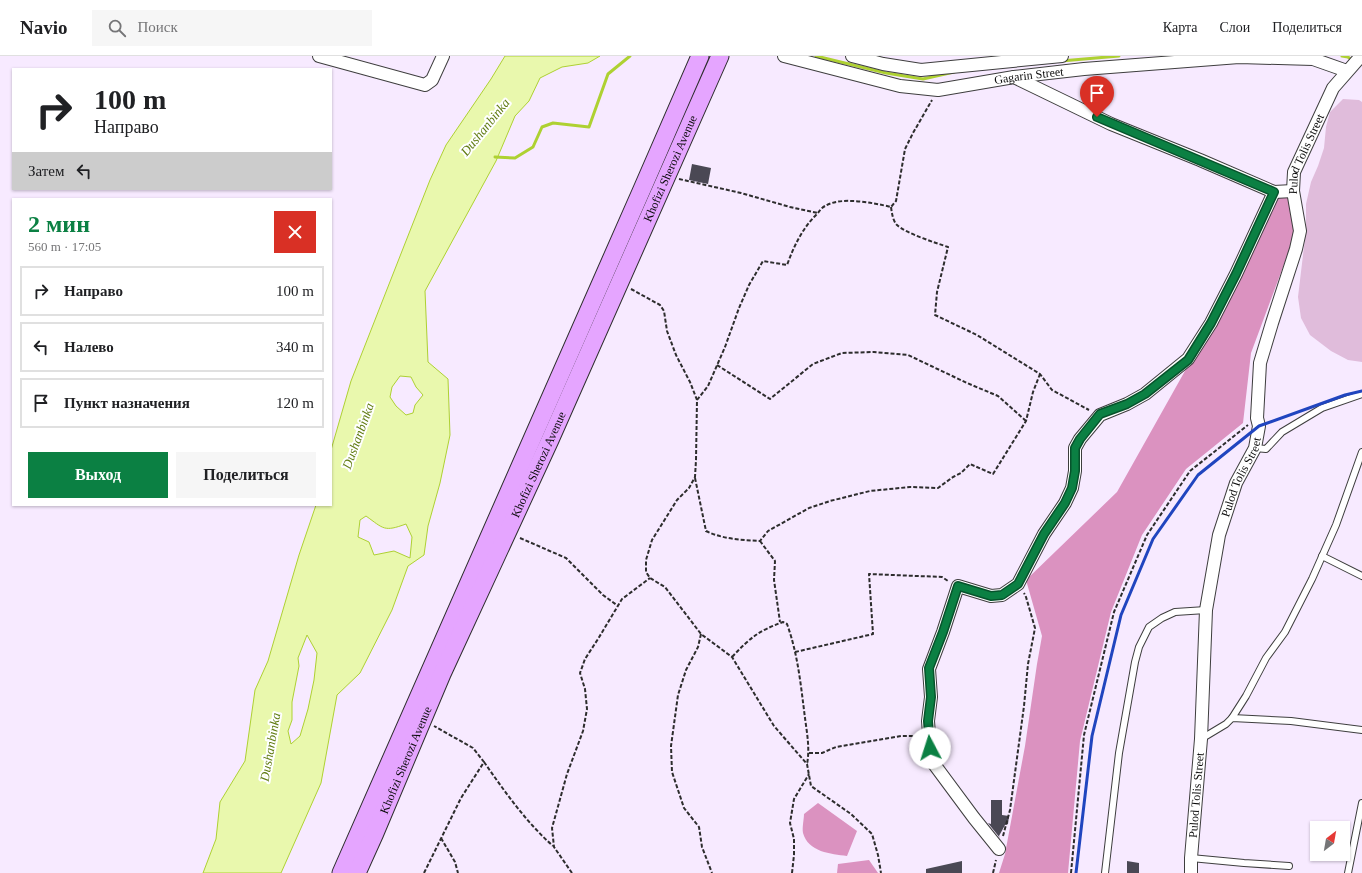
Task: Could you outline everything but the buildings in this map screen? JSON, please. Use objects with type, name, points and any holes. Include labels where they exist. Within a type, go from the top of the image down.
[{"type":"main road","name":"Khofizi Sherozi Avenue","points":[[341,873],[622,237],[700,56]]},
{"type":"main road","name":"Khofizi Sherozi Avenue","points":[[357,873],[442,674],[553,433],[720,56]]},
{"type":"street","points":[[319,56],[425,85],[432,80],[443,56]]},
{"type":"street","name":"Gagarin Street","points":[[784,56],[900,86],[938,90],[1014,77],[1084,69],[1239,57],[1313,59],[1348,71]]},
{"type":"street","points":[[852,56],[883,64],[921,70],[996,59],[1062,56]]},
{"type":"street","name":"Pulod Tolis Street","points":[[1191,873],[1201,739],[1206,610],[1219,535],[1236,483],[1255,448],[1259,426],[1257,418],[1260,363],[1296,249],[1300,231],[1293,191],[1294,172],[1333,88],[1361,56]]},
{"type":"street","points":[[1014,77],[1111,124],[1274,192],[1293,191]]},
{"type":"street","points":[[999,849],[931,760],[928,736],[931,697],[929,668],[958,586],[991,596],[1002,595],[1018,584],[1044,534],[1065,503],[1072,488],[1075,471],[1075,448],[1080,439],[1100,414],[1127,404],[1145,394],[1188,360],[1211,323],[1233,281],[1274,192]]},
{"type":"lane","points":[[1255,448],[1266,449],[1282,432],[1322,408],[1362,394]]},
{"type":"lane","points":[[1201,739],[1226,724],[1232,718],[1246,696],[1266,658],[1285,632],[1336,525],[1362,452]]},
{"type":"lane","points":[[1322,556],[1362,576]]},
{"type":"lane","points":[[1105,873],[1119,753],[1139,647],[1149,627],[1162,618],[1175,612],[1206,610]]},
{"type":"lane","points":[[1232,718],[1291,721],[1362,730]]},
{"type":"lane","points":[[1348,873],[1362,803]]},
{"type":"lane","points":[[1191,858],[1289,866]]},
{"type":"path","points":[[938,90],[912,133],[905,149],[896,201],[891,208],[893,220],[898,226],[917,236],[948,247],[937,292],[935,315],[977,335],[1040,374],[1052,390],[1084,408],[1100,414]]},
{"type":"path","points":[[666,177],[740,193],[818,213]]},
{"type":"path","points":[[697,400],[708,386],[749,285],[763,262],[787,265],[795,244],[808,223],[825,205],[840,201],[858,201],[891,208]]},
{"type":"path","points":[[619,283],[660,305],[664,311],[667,331],[676,355],[690,382],[697,400],[695,477],[706,531],[713,535],[760,542],[775,561],[774,580],[780,623]]},
{"type":"path","points":[[717,365],[770,399],[813,364],[842,353],[874,352],[908,355],[967,384],[998,396],[1026,421]]},
{"type":"path","points":[[760,542],[768,531],[782,522],[809,508],[830,501],[870,492],[910,487],[938,488],[961,473],[970,464],[993,474],[1026,421],[1033,392],[1040,374]]},
{"type":"path","points":[[1071,873],[1084,735],[1114,612],[1147,534],[1190,471],[1257,418]]},
{"type":"path","points":[[695,477],[689,488],[677,500],[652,540],[646,560],[646,572],[650,578],[665,587],[701,634],[732,657],[774,726],[806,764],[811,786],[851,814],[872,834],[881,873]]},
{"type":"path","points":[[507,533],[566,558],[603,595],[618,606]]},
{"type":"path","points":[[795,652],[873,634],[869,574],[942,577],[958,586]]},
{"type":"path","points":[[554,847],[552,828],[566,774],[583,731],[587,709],[585,689],[580,673],[585,660],[622,599],[650,578]]},
{"type":"path","points":[[993,873],[1010,810],[1028,664],[1035,628],[1026,597],[1018,584]]},
{"type":"path","points":[[732,657],[748,639],[765,629],[780,623],[783,622],[788,624],[795,652],[809,754],[806,764]]},
{"type":"path","points":[[701,634],[698,647],[686,670],[678,695],[671,746],[672,772],[684,808],[699,827],[702,847],[712,873]]},
{"type":"path","points":[[422,720],[473,748],[502,789],[525,817],[554,847],[572,873]]},
{"type":"path","points":[[809,754],[822,753],[836,747],[901,736],[928,736]]},
{"type":"path","points":[[424,873],[461,798],[484,762]]},
{"type":"path","points":[[792,873],[794,839],[790,823],[794,799],[809,774]]},
{"type":"path","points":[[441,838],[455,862],[458,873]]},
{"type":"shaded area","points":[[1343,99],[1359,100],[1362,102],[1362,362],[1348,360],[1331,351],[1310,335],[1301,318],[1298,297],[1306,230],[1306,204],[1311,182],[1324,148],[1326,127],[1330,112]]},
{"type":"shaded area","points":[[1276,196],[1289,196],[1296,232],[1251,353],[1243,423],[1186,469],[1142,535],[1111,612],[1080,741],[1068,873],[999,873],[1005,854],[1025,746],[1042,636],[1026,580],[1117,492],[1190,362]]},
{"type":"shaded area","points":[[818,803],[857,831],[847,856],[821,851],[810,844],[806,839],[803,833],[804,814]]},
{"type":"shaded area","points":[[869,860],[878,873],[837,873],[838,864]]},
{"type":"water","name":"Dushanbinka","points":[[505,56],[600,56],[588,63],[562,67],[540,78],[529,101],[515,116],[496,161],[425,291],[428,362],[448,379],[450,435],[440,483],[428,526],[424,555],[408,566],[392,610],[360,673],[337,695],[321,783],[281,873],[203,873],[216,839],[220,802],[245,761],[255,690],[268,661],[299,555],[316,506],[332,506],[332,447],[351,381],[430,180],[446,145]],"holes":[[[400,376],[411,377],[416,387],[423,395],[415,405],[413,413],[406,415],[396,406],[390,397],[392,387]],[[366,516],[384,528],[393,528],[406,524],[412,537],[410,558],[394,551],[374,555],[369,542],[358,537],[360,520]],[[307,635],[317,653],[314,680],[308,709],[300,736],[291,744],[288,731],[292,720],[292,702],[299,666],[298,658]]]},
{"type":"waterway","points":[[495,157],[515,158],[533,147],[542,127],[553,123],[589,127],[608,74],[630,56]]},
{"type":"waterway","points":[[816,56],[886,73],[923,79],[954,72]]},
{"type":"waterway","points":[[1061,61],[1119,56]]},
{"type":"waterway","points":[[1342,56],[1348,57],[1353,61]]},
{"type":"railway","points":[[1076,873],[1092,736],[1121,615],[1153,539],[1198,475],[1259,426],[1345,395],[1362,391]]},
{"type":"route","points":[[930,748],[928,736],[931,697],[929,668],[958,586],[991,596],[1002,595],[1018,584],[1044,534],[1065,503],[1072,488],[1075,471],[1075,448],[1080,439],[1100,414],[1127,404],[1145,394],[1188,360],[1211,323],[1236,274],[1274,192],[1097,117]]}]
